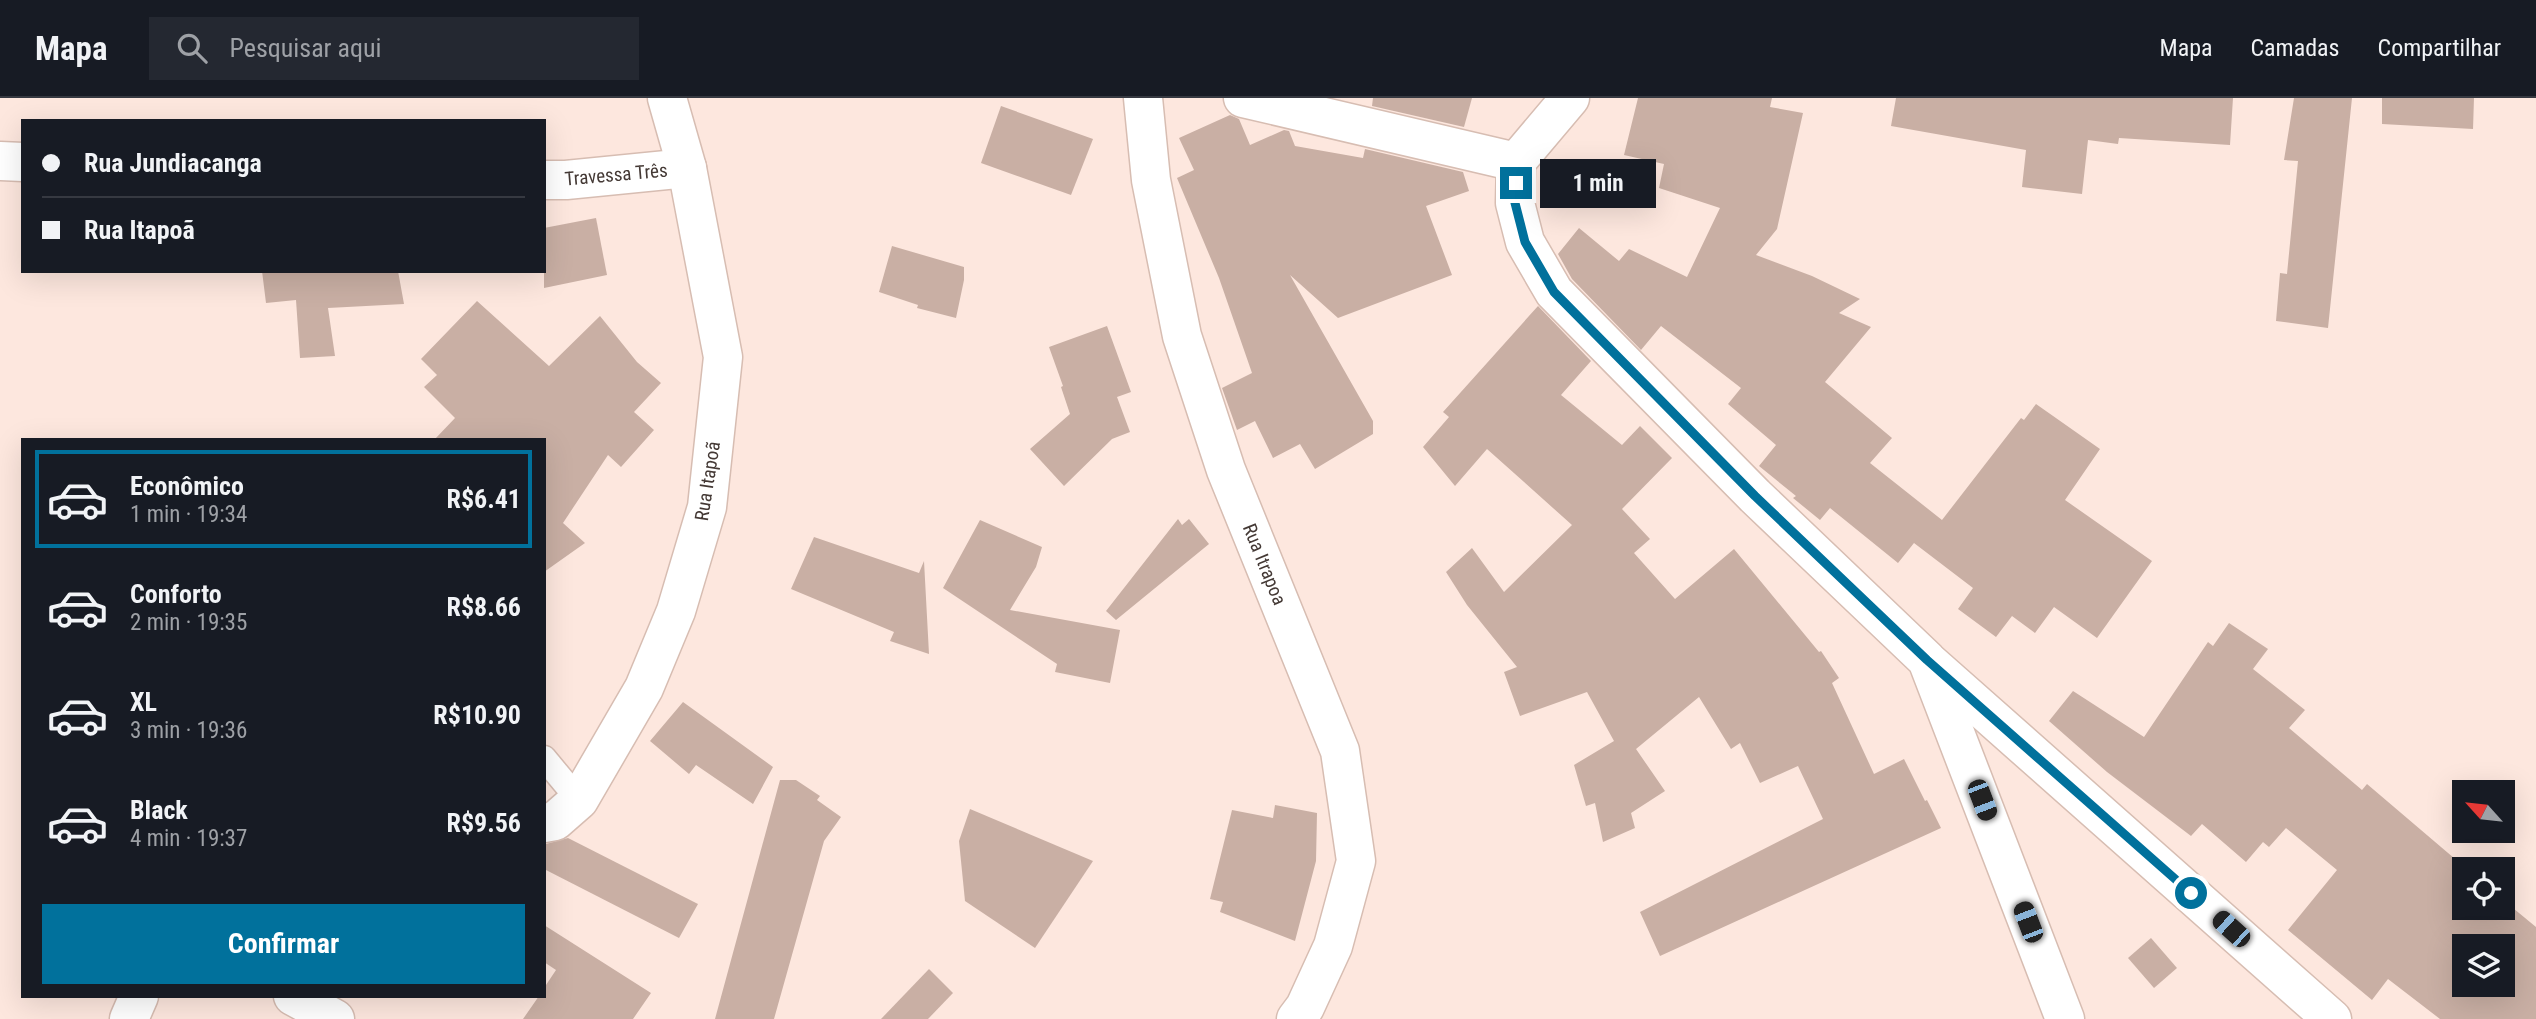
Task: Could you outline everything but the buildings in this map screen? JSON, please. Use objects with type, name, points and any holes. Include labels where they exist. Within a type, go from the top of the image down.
[{"type":"street","name":"Rua Itapoã","points":[[546,823],[555,821],[579,800],[644,688],[676,611],[707,506],[723,357],[687,168],[667,98]]},
{"type":"street","name":"Rua Itrapoa","points":[[1143,98],[1151,180],[1182,336],[1226,470],[1340,751],[1356,861],[1333,946],[1305,1007],[1296,1019]]},
{"type":"street","points":[[1243,98],[1516,162]]},
{"type":"street","points":[[1570,98],[1516,162],[1515,203],[1525,242],[1554,292],[1755,496],[1927,660],[2332,1019]]},
{"type":"street","points":[[0,161],[21,162]]},
{"type":"street","name":"Travessa Três","points":[[546,180],[687,168]]},
{"type":"street","points":[[1927,660],[2065,1019]]},
{"type":"street","points":[[129,1019],[138,998]]},
{"type":"street","points":[[297,998],[335,1019]]},
{"type":"lane","points":[[546,760],[579,800]]},
{"type":"route","points":[[1516,183],[1515,203],[1525,242],[1554,292],[1755,496],[1927,660],[2191,893]]}]
